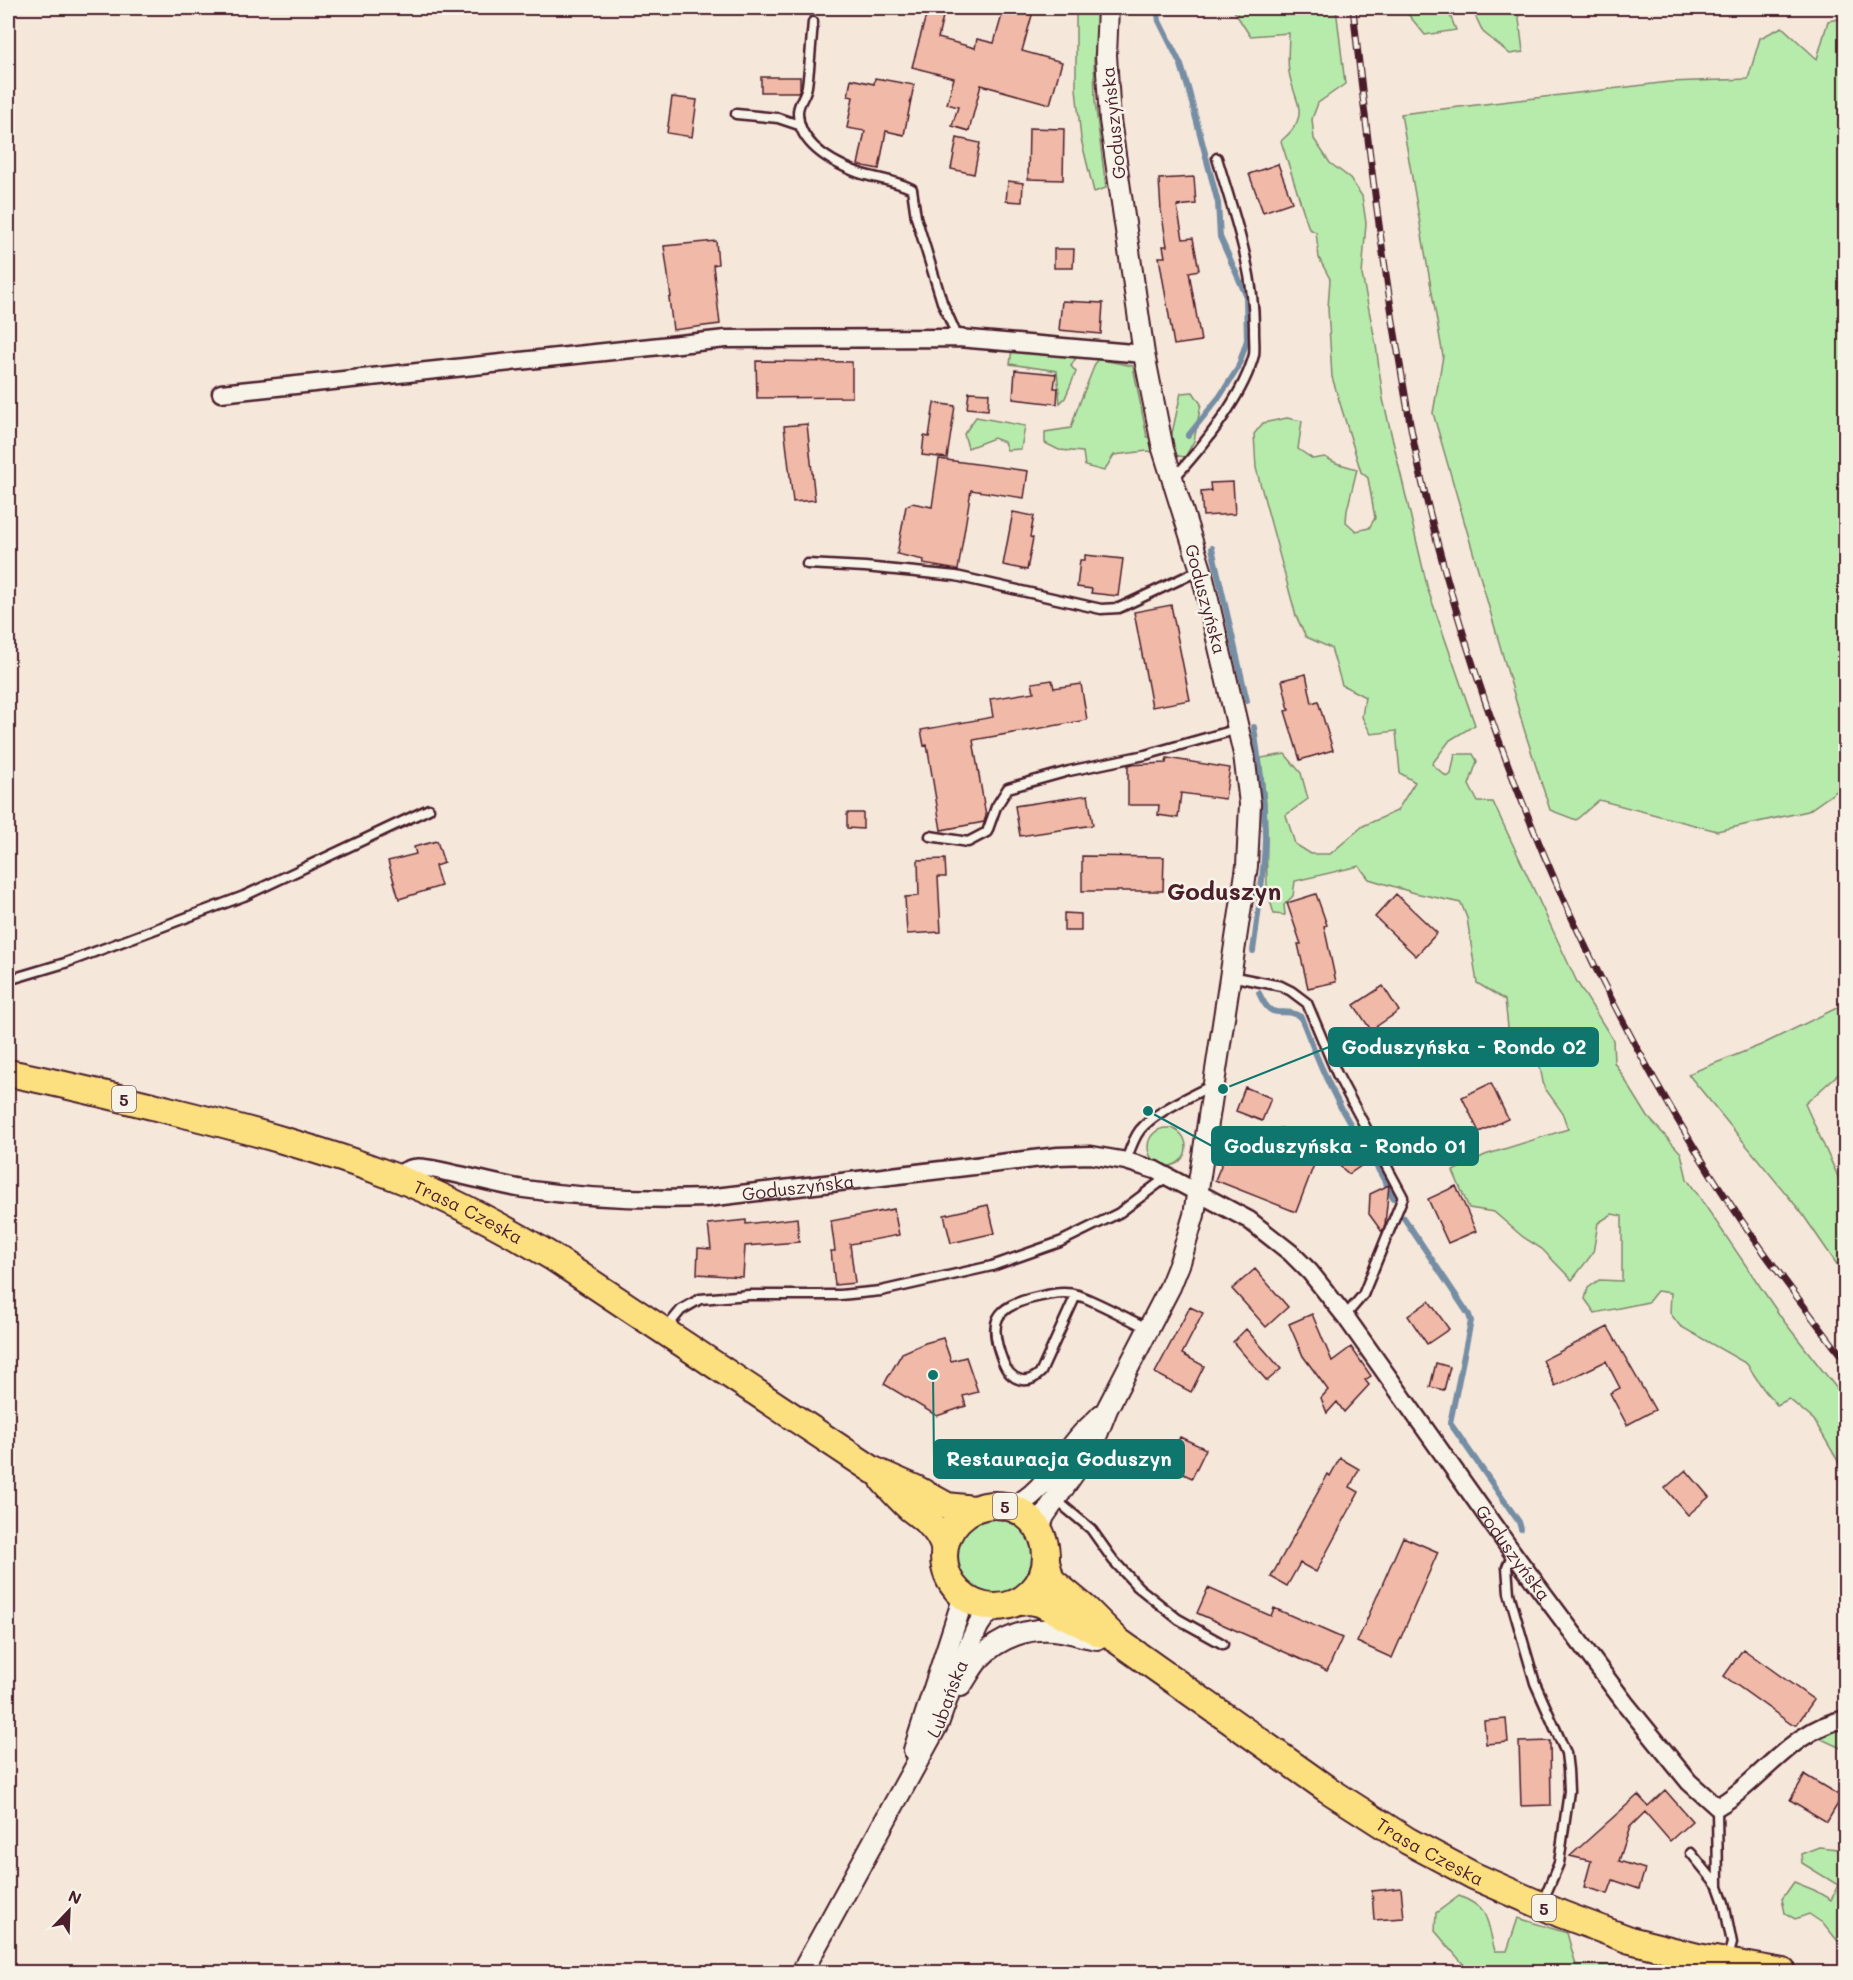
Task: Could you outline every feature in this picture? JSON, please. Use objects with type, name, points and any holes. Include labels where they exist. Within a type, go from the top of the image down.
[{"type":"main road","name":"Trasa Czeska","points":[[8,1073],[264,1134],[339,1157],[396,1178],[474,1213],[554,1257],[873,1470],[947,1506],[973,1509]]},
{"type":"main road","name":"Trasa Czeska","points":[[873,1470],[909,1508],[932,1525],[944,1547]]},
{"type":"main road","name":"5","points":[[1008,1605],[984,1607],[972,1603],[952,1585],[946,1574],[943,1560],[947,1535],[954,1525],[973,1509],[991,1505],[1009,1507],[1032,1521],[1045,1544],[1046,1562]]},
{"type":"main road","name":"Trasa Czeska","points":[[1046,1562],[1051,1580],[1086,1609],[1118,1641],[1313,1780],[1408,1841],[1474,1876],[1541,1906],[1630,1940],[1727,1963],[1783,1972]]},
{"type":"main road","points":[[1008,1605],[1025,1598],[1037,1585],[1046,1562]]},
{"type":"main road","name":"Trasa Czeska","points":[[1008,1605],[1030,1601],[1040,1603],[1118,1641]]},
{"type":"street","name":"Goduszyńska","points":[[1042,1536],[1041,1524],[1044,1516],[1092,1447],[1107,1409],[1149,1329],[1180,1262],[1191,1226],[1250,835],[1248,779],[1238,729],[1200,570],[1172,481],[1156,418],[1144,354],[1110,120],[1106,55],[1108,8]]},
{"type":"street","points":[[221,393],[726,339],[958,338],[1144,354]]},
{"type":"street","name":"Goduszyńska","points":[[396,1178],[404,1169],[423,1167],[523,1188],[598,1197],[659,1200],[707,1198],[1058,1156],[1091,1155],[1126,1161],[1168,1176],[1249,1220],[1271,1236],[1310,1272],[1345,1316],[1513,1553],[1625,1703],[1689,1782],[1717,1807]]},
{"type":"street","name":"Goduszyńska","points":[[1009,1507],[1024,1501],[1054,1470],[1081,1435],[1107,1409]]},
{"type":"street","name":"Lubańska","points":[[901,1790],[961,1605],[961,1595]]},
{"type":"street","name":"Lubańska","points":[[802,1972],[938,1724],[966,1649],[984,1617],[1008,1605]]},
{"type":"street","points":[[938,1724],[976,1663],[1002,1641],[1023,1633],[1044,1630],[1058,1630],[1118,1641]]},
{"type":"street","points":[[1717,1807],[1732,1798],[1801,1737],[1824,1725],[1845,1719]]},
{"type":"lane","points":[[813,22],[807,90],[798,108],[799,125],[810,141],[833,161],[861,174],[899,182],[912,189],[916,217],[942,302],[958,338]]},
{"type":"lane","points":[[736,114],[778,118],[799,125]]},
{"type":"lane","points":[[1172,481],[1204,445],[1240,389],[1254,354],[1255,311],[1245,255],[1217,158]]},
{"type":"lane","points":[[807,564],[956,576],[1101,609],[1119,608],[1200,570]]},
{"type":"lane","points":[[930,836],[968,842],[987,832],[996,807],[1008,788],[1069,771],[1145,755],[1238,729]]},
{"type":"lane","points":[[8,980],[65,963],[244,896],[429,809]]},
{"type":"lane","points":[[1229,976],[1281,986],[1306,1003],[1337,1074],[1403,1197],[1363,1295],[1345,1316]]},
{"type":"lane","points":[[1126,1161],[1139,1131],[1154,1118],[1213,1084]]},
{"type":"lane","points":[[672,1321],[681,1310],[700,1299],[749,1295],[840,1295],[881,1291],[992,1266],[1060,1242],[1119,1213],[1168,1176]]},
{"type":"lane","points":[[1076,1295],[1041,1372],[1034,1380],[1023,1381],[1013,1376],[1004,1366],[996,1343],[995,1327],[1000,1313],[1009,1305],[1057,1292],[1076,1295],[1149,1329]]},
{"type":"lane","points":[[1054,1499],[1091,1529],[1113,1560],[1138,1587],[1178,1618],[1223,1644]]},
{"type":"lane","points":[[1513,1553],[1507,1567],[1509,1593],[1535,1683],[1566,1753],[1568,1770],[1569,1791],[1559,1863],[1541,1906]]},
{"type":"lane","points":[[1717,1807],[1718,1886],[1732,1943],[1727,1963]]},
{"type":"lane","points":[[1691,1853],[1718,1886]]},
{"type":"green space","points":[[1076,8],[1099,8],[1094,59],[1095,102],[1106,188],[1094,192],[1081,139],[1076,88]]},
{"type":"green space","points":[[1232,8],[1336,8],[1345,84],[1318,103],[1312,119],[1314,139],[1330,163],[1350,178],[1362,196],[1366,223],[1362,275],[1376,345],[1383,399],[1428,590],[1475,725],[1450,740],[1432,764],[1447,777],[1451,774],[1455,754],[1473,754],[1477,761],[1469,785],[1478,802],[1493,802],[1577,982],[1613,1040],[1614,1062],[1648,1117],[1681,1153],[1687,1179],[1783,1320],[1845,1399],[1845,1473],[1814,1420],[1789,1399],[1777,1405],[1747,1364],[1680,1326],[1670,1313],[1671,1293],[1657,1291],[1648,1302],[1595,1313],[1585,1299],[1588,1288],[1599,1280],[1622,1281],[1622,1216],[1612,1214],[1598,1223],[1593,1253],[1572,1280],[1542,1249],[1523,1237],[1494,1212],[1469,1208],[1453,1171],[1485,1155],[1568,1129],[1562,1112],[1544,1087],[1538,1057],[1509,1036],[1505,1000],[1477,983],[1467,918],[1461,903],[1415,893],[1369,879],[1359,866],[1295,881],[1293,896],[1284,905],[1285,915],[1274,914],[1267,890],[1266,803],[1261,758],[1285,754],[1301,773],[1308,799],[1286,815],[1295,844],[1311,854],[1330,854],[1363,826],[1397,811],[1415,782],[1400,773],[1396,731],[1371,734],[1362,717],[1365,697],[1342,685],[1331,648],[1306,637],[1296,616],[1256,468],[1254,434],[1263,423],[1287,418],[1302,421],[1298,449],[1313,459],[1325,457],[1357,469],[1346,522],[1356,531],[1369,528],[1375,518],[1368,478],[1361,472],[1332,377],[1328,308],[1330,279],[1319,258],[1316,232],[1309,229],[1281,141],[1291,132],[1299,115],[1288,67],[1289,33],[1250,36]]},
{"type":"green space","points":[[1403,8],[1447,8],[1456,30],[1425,35]]},
{"type":"green space","points":[[1458,8],[1531,8],[1518,10],[1523,52],[1510,54],[1483,32],[1474,13]]},
{"type":"green space","points":[[1845,18],[1845,785],[1808,811],[1717,831],[1599,800],[1576,820],[1550,810],[1524,729],[1433,413],[1443,356],[1401,114],[1669,82],[1748,79],[1760,38],[1782,27],[1817,59],[1828,21]]},
{"type":"green space","points":[[1012,349],[1077,356],[1071,366],[1076,372],[1065,398],[1060,403],[1057,371],[1010,364]]},
{"type":"green space","points":[[1097,359],[1133,366],[1147,437],[1170,442],[1181,393],[1193,392],[1201,404],[1194,441],[1185,457],[1147,451],[1114,455],[1104,471],[1085,466],[1083,452],[1059,450],[1045,443],[1045,432],[1071,428]]},
{"type":"green space","points":[[976,417],[1025,426],[1021,449],[1007,450],[1004,442],[994,438],[968,448],[964,434]]},
{"type":"green space","points":[[1845,1004],[1845,1068],[1805,1104],[1845,1192],[1845,1276],[1801,1212],[1688,1074],[1761,1045]]},
{"type":"green space","points":[[1167,1128],[1180,1134],[1186,1147],[1180,1160],[1167,1166],[1154,1160],[1148,1147],[1154,1134]]},
{"type":"green space","points":[[994,1517],[1009,1520],[1022,1528],[1030,1541],[1033,1556],[1030,1571],[1022,1584],[1009,1592],[994,1595],[979,1592],[966,1584],[958,1571],[955,1556],[958,1541],[966,1528],[979,1520]]},
{"type":"green space","points":[[1836,1729],[1845,1729],[1845,1750],[1817,1737]]},
{"type":"green space","points":[[1845,1841],[1845,1950],[1824,1924],[1809,1914],[1795,1919],[1785,1913],[1782,1899],[1794,1882],[1831,1900],[1838,1885],[1802,1863],[1801,1854],[1819,1847],[1838,1849]]},
{"type":"green space","points":[[1459,1896],[1483,1911],[1495,1951],[1507,1951],[1518,1918],[1567,1933],[1576,1965],[1620,1965],[1653,1972],[1470,1972],[1435,1931],[1436,1913]]},
{"type":"building","points":[[928,8],[945,8],[938,38],[975,48],[977,39],[994,43],[1004,8],[1034,8],[1022,51],[1062,62],[1050,104],[981,85],[969,131],[952,126],[958,107],[947,104],[954,78],[912,67]]},
{"type":"building","points":[[761,77],[800,77],[800,89],[798,92],[761,92]]},
{"type":"building","points":[[875,78],[914,85],[904,135],[886,131],[879,169],[858,165],[865,131],[847,128],[853,97],[848,96],[851,79],[874,84]]},
{"type":"building","points":[[672,97],[697,100],[692,137],[667,133]]},
{"type":"building","points":[[1029,128],[1064,129],[1063,180],[1028,179]]},
{"type":"building","points":[[957,138],[980,143],[974,174],[951,169]]},
{"type":"building","points":[[1278,164],[1292,202],[1263,212],[1249,174]]},
{"type":"building","points":[[1194,177],[1196,204],[1177,206],[1183,239],[1193,238],[1199,270],[1189,272],[1201,341],[1174,345],[1159,257],[1165,257],[1163,246],[1167,246],[1159,179]]},
{"type":"building","points":[[1008,181],[1023,183],[1022,202],[1006,201]]},
{"type":"building","points":[[716,241],[718,264],[713,265],[720,324],[673,330],[664,246]]},
{"type":"building","points":[[1054,249],[1074,249],[1073,268],[1054,268]]},
{"type":"building","points":[[1062,301],[1103,303],[1101,334],[1059,330]]},
{"type":"building","points":[[756,361],[852,362],[852,397],[757,398]]},
{"type":"building","points":[[1015,370],[1056,374],[1054,388],[1058,388],[1057,404],[1013,399]]},
{"type":"building","points":[[969,392],[989,393],[988,410],[967,408]]},
{"type":"building","points":[[934,403],[955,406],[947,458],[922,455],[924,436],[929,437]]},
{"type":"building","points":[[807,424],[815,500],[793,502],[784,426]]},
{"type":"building","points":[[939,459],[1028,471],[1024,498],[971,490],[958,570],[923,564],[924,560],[897,554],[906,506],[912,503],[932,507]]},
{"type":"building","points":[[1233,482],[1235,514],[1203,516],[1201,492],[1211,491],[1210,483]]},
{"type":"building","points":[[1013,512],[1034,516],[1030,537],[1033,538],[1027,570],[1003,565]]},
{"type":"building","points":[[1085,555],[1123,559],[1118,596],[1091,593],[1092,589],[1077,587],[1080,560],[1085,560]]},
{"type":"building","points":[[1171,605],[1190,700],[1152,707],[1134,612]]},
{"type":"building","points":[[1306,674],[1312,703],[1318,701],[1333,750],[1300,760],[1285,711],[1289,710],[1282,680]]},
{"type":"building","points":[[1052,680],[1054,688],[1081,684],[1087,720],[973,740],[986,816],[984,822],[941,830],[927,745],[924,746],[921,730],[993,717],[990,699],[1034,692],[1032,683]]},
{"type":"building","points":[[1167,758],[1230,768],[1225,799],[1181,793],[1178,818],[1158,815],[1159,805],[1128,805],[1128,765],[1166,763]]},
{"type":"building","points":[[1088,795],[1093,825],[1020,836],[1015,806]]},
{"type":"building","points":[[847,813],[863,813],[863,829],[847,828]]},
{"type":"building","points":[[437,841],[444,863],[435,866],[441,886],[399,899],[388,861],[416,854],[414,847]]},
{"type":"building","points":[[1082,856],[1164,857],[1163,891],[1082,891]]},
{"type":"building","points":[[945,859],[946,877],[938,877],[941,932],[907,934],[905,897],[919,896],[918,860]]},
{"type":"building","points":[[1316,894],[1327,925],[1324,926],[1336,982],[1308,988],[1298,944],[1301,944],[1287,903]]},
{"type":"building","points":[[1396,894],[1437,933],[1416,956],[1375,917]]},
{"type":"building","points":[[1064,913],[1081,914],[1081,931],[1064,931]]},
{"type":"building","points":[[1383,986],[1399,1011],[1371,1030],[1354,1005]]},
{"type":"building","points":[[1491,1083],[1508,1119],[1479,1132],[1462,1097]]},
{"type":"building","points":[[1245,1087],[1271,1098],[1262,1121],[1236,1111]]},
{"type":"building","points":[[1280,1128],[1352,1140],[1368,1161],[1349,1174],[1320,1149],[1296,1212],[1215,1180],[1230,1144],[1268,1159]]},
{"type":"building","points":[[1389,1185],[1382,1232],[1369,1214],[1370,1194]]},
{"type":"building","points":[[1456,1186],[1476,1231],[1448,1243],[1428,1199]]},
{"type":"building","points":[[988,1205],[995,1233],[951,1243],[944,1215]]},
{"type":"building","points":[[894,1209],[899,1235],[850,1244],[855,1283],[835,1285],[831,1251],[835,1251],[831,1221]]},
{"type":"building","points":[[797,1218],[799,1242],[745,1246],[743,1277],[697,1274],[698,1248],[711,1249],[708,1224],[746,1220],[746,1224]]},
{"type":"building","points":[[1255,1269],[1288,1307],[1266,1327],[1232,1289]]},
{"type":"building","points":[[1429,1301],[1449,1329],[1427,1344],[1408,1316]]},
{"type":"building","points":[[1190,1307],[1203,1313],[1182,1354],[1204,1366],[1191,1392],[1155,1373]]},
{"type":"building","points":[[1312,1314],[1332,1361],[1351,1347],[1371,1376],[1365,1380],[1369,1385],[1344,1412],[1337,1402],[1327,1413],[1321,1398],[1328,1390],[1303,1356],[1289,1324]]},
{"type":"building","points":[[1608,1327],[1655,1410],[1627,1425],[1610,1393],[1620,1388],[1606,1361],[1555,1386],[1543,1360]]},
{"type":"building","points":[[1246,1329],[1281,1369],[1267,1381],[1233,1342]]},
{"type":"building","points":[[943,1338],[951,1361],[966,1357],[978,1392],[963,1396],[966,1406],[937,1416],[884,1384],[902,1353]]},
{"type":"building","points":[[1436,1363],[1450,1367],[1444,1390],[1430,1387]]},
{"type":"building","points":[[1180,1437],[1206,1449],[1192,1478],[1166,1466]]},
{"type":"building","points":[[1340,1458],[1359,1469],[1350,1487],[1359,1492],[1316,1572],[1300,1563],[1287,1586],[1271,1577],[1328,1474],[1330,1476]]},
{"type":"building","points":[[1686,1470],[1709,1497],[1688,1515],[1665,1488]]},
{"type":"building","points":[[1403,1537],[1438,1552],[1392,1658],[1357,1642]]},
{"type":"building","points":[[1208,1588],[1271,1616],[1274,1608],[1342,1638],[1327,1671],[1197,1613]]},
{"type":"building","points":[[1743,1649],[1814,1700],[1797,1724],[1791,1724],[1724,1676]]},
{"type":"building","points":[[1506,1719],[1508,1742],[1486,1744],[1484,1721]]},
{"type":"building","points":[[1550,1741],[1551,1805],[1521,1806],[1519,1742]]},
{"type":"building","points":[[1805,1775],[1842,1797],[1827,1822],[1790,1800]]},
{"type":"building","points":[[1665,1790],[1692,1821],[1670,1841],[1645,1812],[1630,1827],[1619,1861],[1645,1869],[1639,1889],[1613,1880],[1608,1894],[1584,1887],[1591,1861],[1570,1856],[1638,1795],[1648,1806]]},
{"type":"building","points":[[1401,1888],[1404,1918],[1374,1920],[1372,1891]]},
{"type":"waterway","points":[[1157,8],[1159,21],[1181,65],[1188,88],[1218,203],[1220,237],[1246,295],[1247,340],[1238,368],[1220,396],[1188,436]]},
{"type":"waterway","points":[[1212,548],[1247,701]]},
{"type":"waterway","points":[[1253,951],[1265,839],[1263,797],[1254,727]]},
{"type":"waterway","points":[[1259,993],[1264,1003],[1273,1011],[1288,1012],[1301,1017],[1335,1096],[1393,1198]]},
{"type":"waterway","points":[[1404,1218],[1471,1321],[1450,1423],[1519,1522],[1521,1529]]},
{"type":"railway","points":[[1353,8],[1366,125],[1393,321],[1417,457],[1450,587],[1505,755],[1537,838],[1572,918],[1652,1076],[1732,1206],[1846,1362]]},
{"type":"place","name":"Goduszyńska - Rondo 02","points":[[1223,1089]]},
{"type":"place","name":"Goduszyńska - Rondo 01","points":[[1148,1111]]},
{"type":"place","name":"Restauracja Goduszyn","points":[[933,1375]]},
{"type":"district","name":"Goduszyn","points":[[1224,890]]}]
